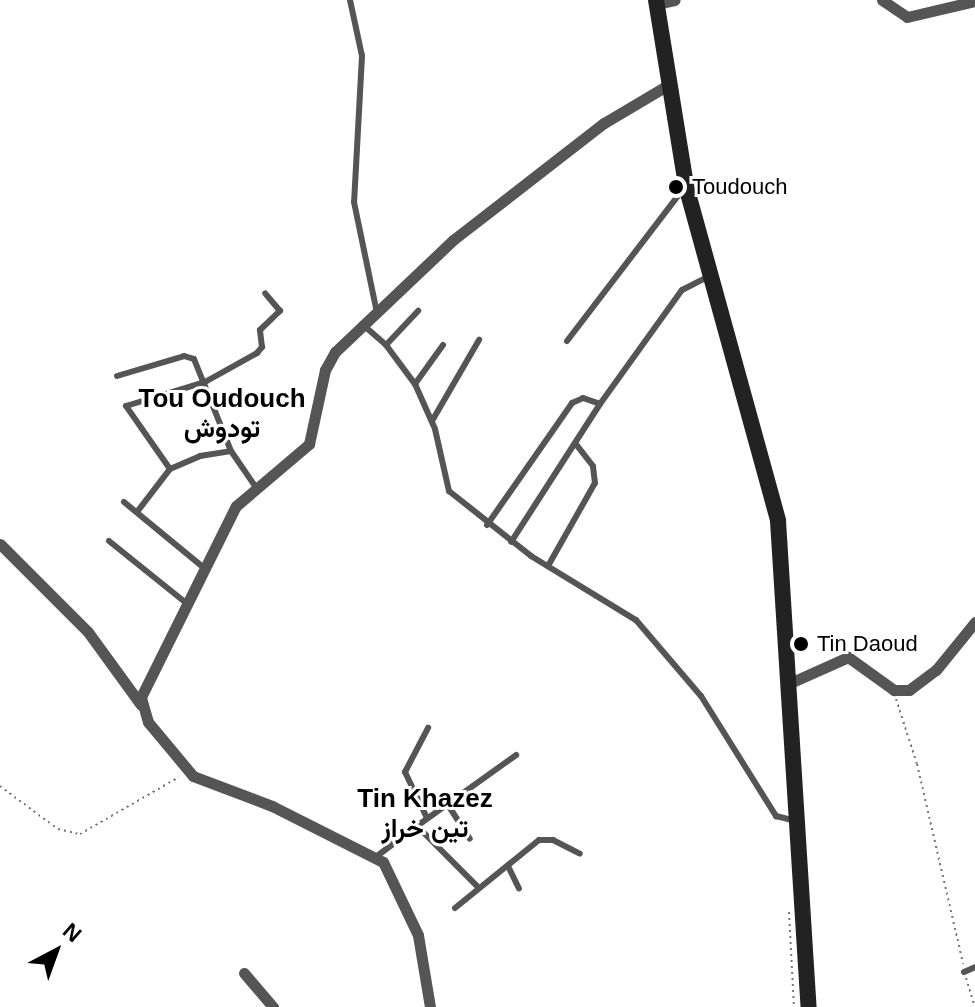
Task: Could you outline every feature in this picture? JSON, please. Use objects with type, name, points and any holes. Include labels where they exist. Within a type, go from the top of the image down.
[{"type":"main road","points":[[656,2],[686,186],[776,508],[790,683],[809,1007]]},
{"type":"street","points":[[656,2],[675,0]]},
{"type":"street","points":[[882,0],[907,17],[975,1]]},
{"type":"street","points":[[141,705],[147,679],[236,506],[255,486],[309,444],[325,370],[361,323],[453,240],[568,150],[668,85]]},
{"type":"street","points":[[0,544],[88,632],[141,705],[160,740],[188,771],[377,856],[398,886],[418,935],[430,1007]]},
{"type":"street","points":[[790,683],[848,657],[894,690],[921,683],[975,622]]},
{"type":"street","points":[[244,973],[273,1007]]},
{"type":"lane","points":[[350,0],[362,56],[354,202],[376,308]]},
{"type":"lane","points":[[567,341],[686,186]]},
{"type":"lane","points":[[511,542],[600,404],[682,290],[694,280],[711,276]]},
{"type":"lane","points":[[170,469],[126,406],[205,382],[262,348],[259,332],[280,310],[265,293]]},
{"type":"lane","points":[[386,345],[418,311]]},
{"type":"lane","points":[[361,323],[386,345],[415,384],[432,421],[444,484],[487,525],[636,620],[701,696],[776,816],[799,822]]},
{"type":"lane","points":[[432,421],[479,340]]},
{"type":"lane","points":[[415,384],[443,345]]},
{"type":"lane","points":[[117,376],[187,356],[196,361],[231,451],[255,486]]},
{"type":"lane","points":[[487,525],[572,403],[583,398],[600,404]]},
{"type":"lane","points":[[548,566],[595,483],[593,466],[575,443]]},
{"type":"lane","points":[[137,512],[170,469],[200,456],[231,451]]},
{"type":"lane","points":[[124,502],[204,568]]},
{"type":"lane","points":[[109,541],[186,603]]},
{"type":"lane","points":[[427,818],[405,772],[428,728]]},
{"type":"lane","points":[[377,856],[516,755]]},
{"type":"lane","points":[[448,805],[470,839]]},
{"type":"lane","points":[[417,826],[478,887]]},
{"type":"lane","points":[[455,908],[478,887],[545,838],[580,854]]},
{"type":"lane","points":[[508,866],[519,889]]},
{"type":"lane","points":[[964,972],[975,967]]},
{"type":"path","points":[[894,690],[917,764],[964,972],[975,1007]]},
{"type":"path","points":[[0,786],[58,829],[80,834],[188,771]]},
{"type":"place","name":"Toudouch","points":[[676,187]]},
{"type":"place","name":"Tin Daoud","points":[[801,644]]},
{"type":"district","name":"Tou Oudouch تودوش","points":[[222,414]]},
{"type":"district","name":"Tin Khazez تين خراز","points":[[425,814]]}]
